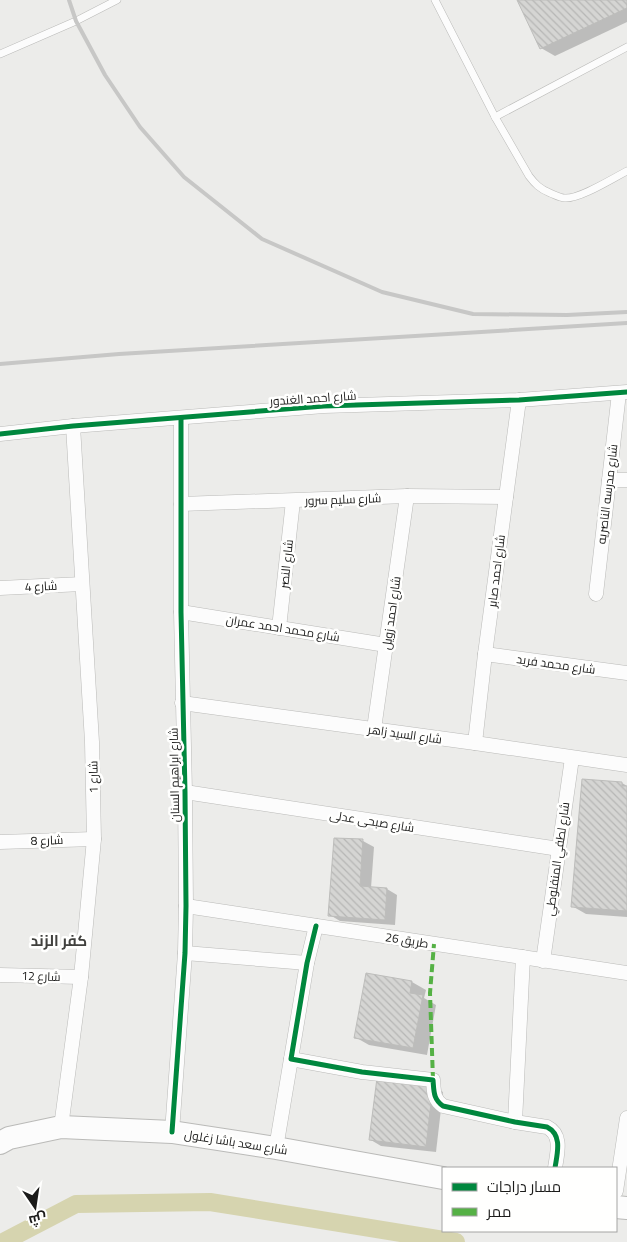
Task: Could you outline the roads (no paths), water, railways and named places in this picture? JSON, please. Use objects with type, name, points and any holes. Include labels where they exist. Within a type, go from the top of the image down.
[{"type":"highway","name":"شارع سعد باشا زغلول","points":[[0,1143],[9,1138],[61,1127],[172,1132],[276,1148],[442,1178]]},
{"type":"street","name":"شارع احمد الغندور","points":[[0,434],[73,426],[324,406],[519,400],[623,393]]},
{"type":"street","name":"شارع مدرسه الناصريه","points":[[596,594],[609,480],[623,393]]},
{"type":"street","name":"شارع احمد صابر","points":[[475,743],[519,400]]},
{"type":"street","name":"شارع ابراهيم السنان","points":[[172,1132],[185,953],[186,906],[180,612],[181,418]]},
{"type":"street","name":"شارع 1","points":[[61,1127],[81,977],[94,839],[92,742],[73,426]]},
{"type":"street","points":[[609,480],[627,480]]},
{"type":"street","name":"شارع سليم سرور","points":[[181,504],[407,496],[506,497]]},
{"type":"street","name":"شارع احمد زويل","points":[[374,729],[407,496]]},
{"type":"street","name":"شارع النصر","points":[[279,628],[293,500]]},
{"type":"street","name":"شارع 4","points":[[0,588],[82,584]]},
{"type":"street","name":"شارع محمد احمد عمران","points":[[180,612],[386,645]]},
{"type":"street","name":"شارع محمد فريد","points":[[485,654],[627,673]]},
{"type":"street","name":"شارع السيد زاهر","points":[[182,703],[627,766]]},
{"type":"street","name":"شارع لطفي المنفلوطي","points":[[543,960],[572,758]]},
{"type":"street","name":"شارع صبحى عدلى","points":[[185,792],[559,849]]},
{"type":"street","name":"شارع 8","points":[[0,842],[94,839]]},
{"type":"street","name":"طريق 26","points":[[186,906],[627,973]]},
{"type":"street","points":[[276,1148],[307,963],[316,926]]},
{"type":"street","points":[[185,953],[307,963]]},
{"type":"street","points":[[515,1122],[523,957]]},
{"type":"street","name":"شارع 12","points":[[0,975],[81,977]]},
{"type":"street","points":[[291,1059],[362,1072],[433,1080],[437,1102],[443,1106],[551,1129],[555,1134],[558,1144],[556,1167]]},
{"type":"street","points":[[617,1184],[627,1118]]},
{"type":"lane","points":[[0,54],[76,21],[117,0]]},
{"type":"lane","points":[[436,0],[495,116],[528,176],[535,184],[542,190],[556,196],[575,197],[627,171]]},
{"type":"lane","points":[[495,116],[627,46]]},
{"type":"waterway","points":[[3,1242],[76,1204],[210,1202],[456,1242]]},
{"type":"railway","points":[[69,0],[76,21],[105,75],[140,127],[184,177],[262,239],[382,292],[473,314],[567,315],[627,312]]},
{"type":"railway","points":[[0,364],[119,354],[627,323]]},
{"type":"district","name":"كفر الزند","points":[[59,940]]}]
